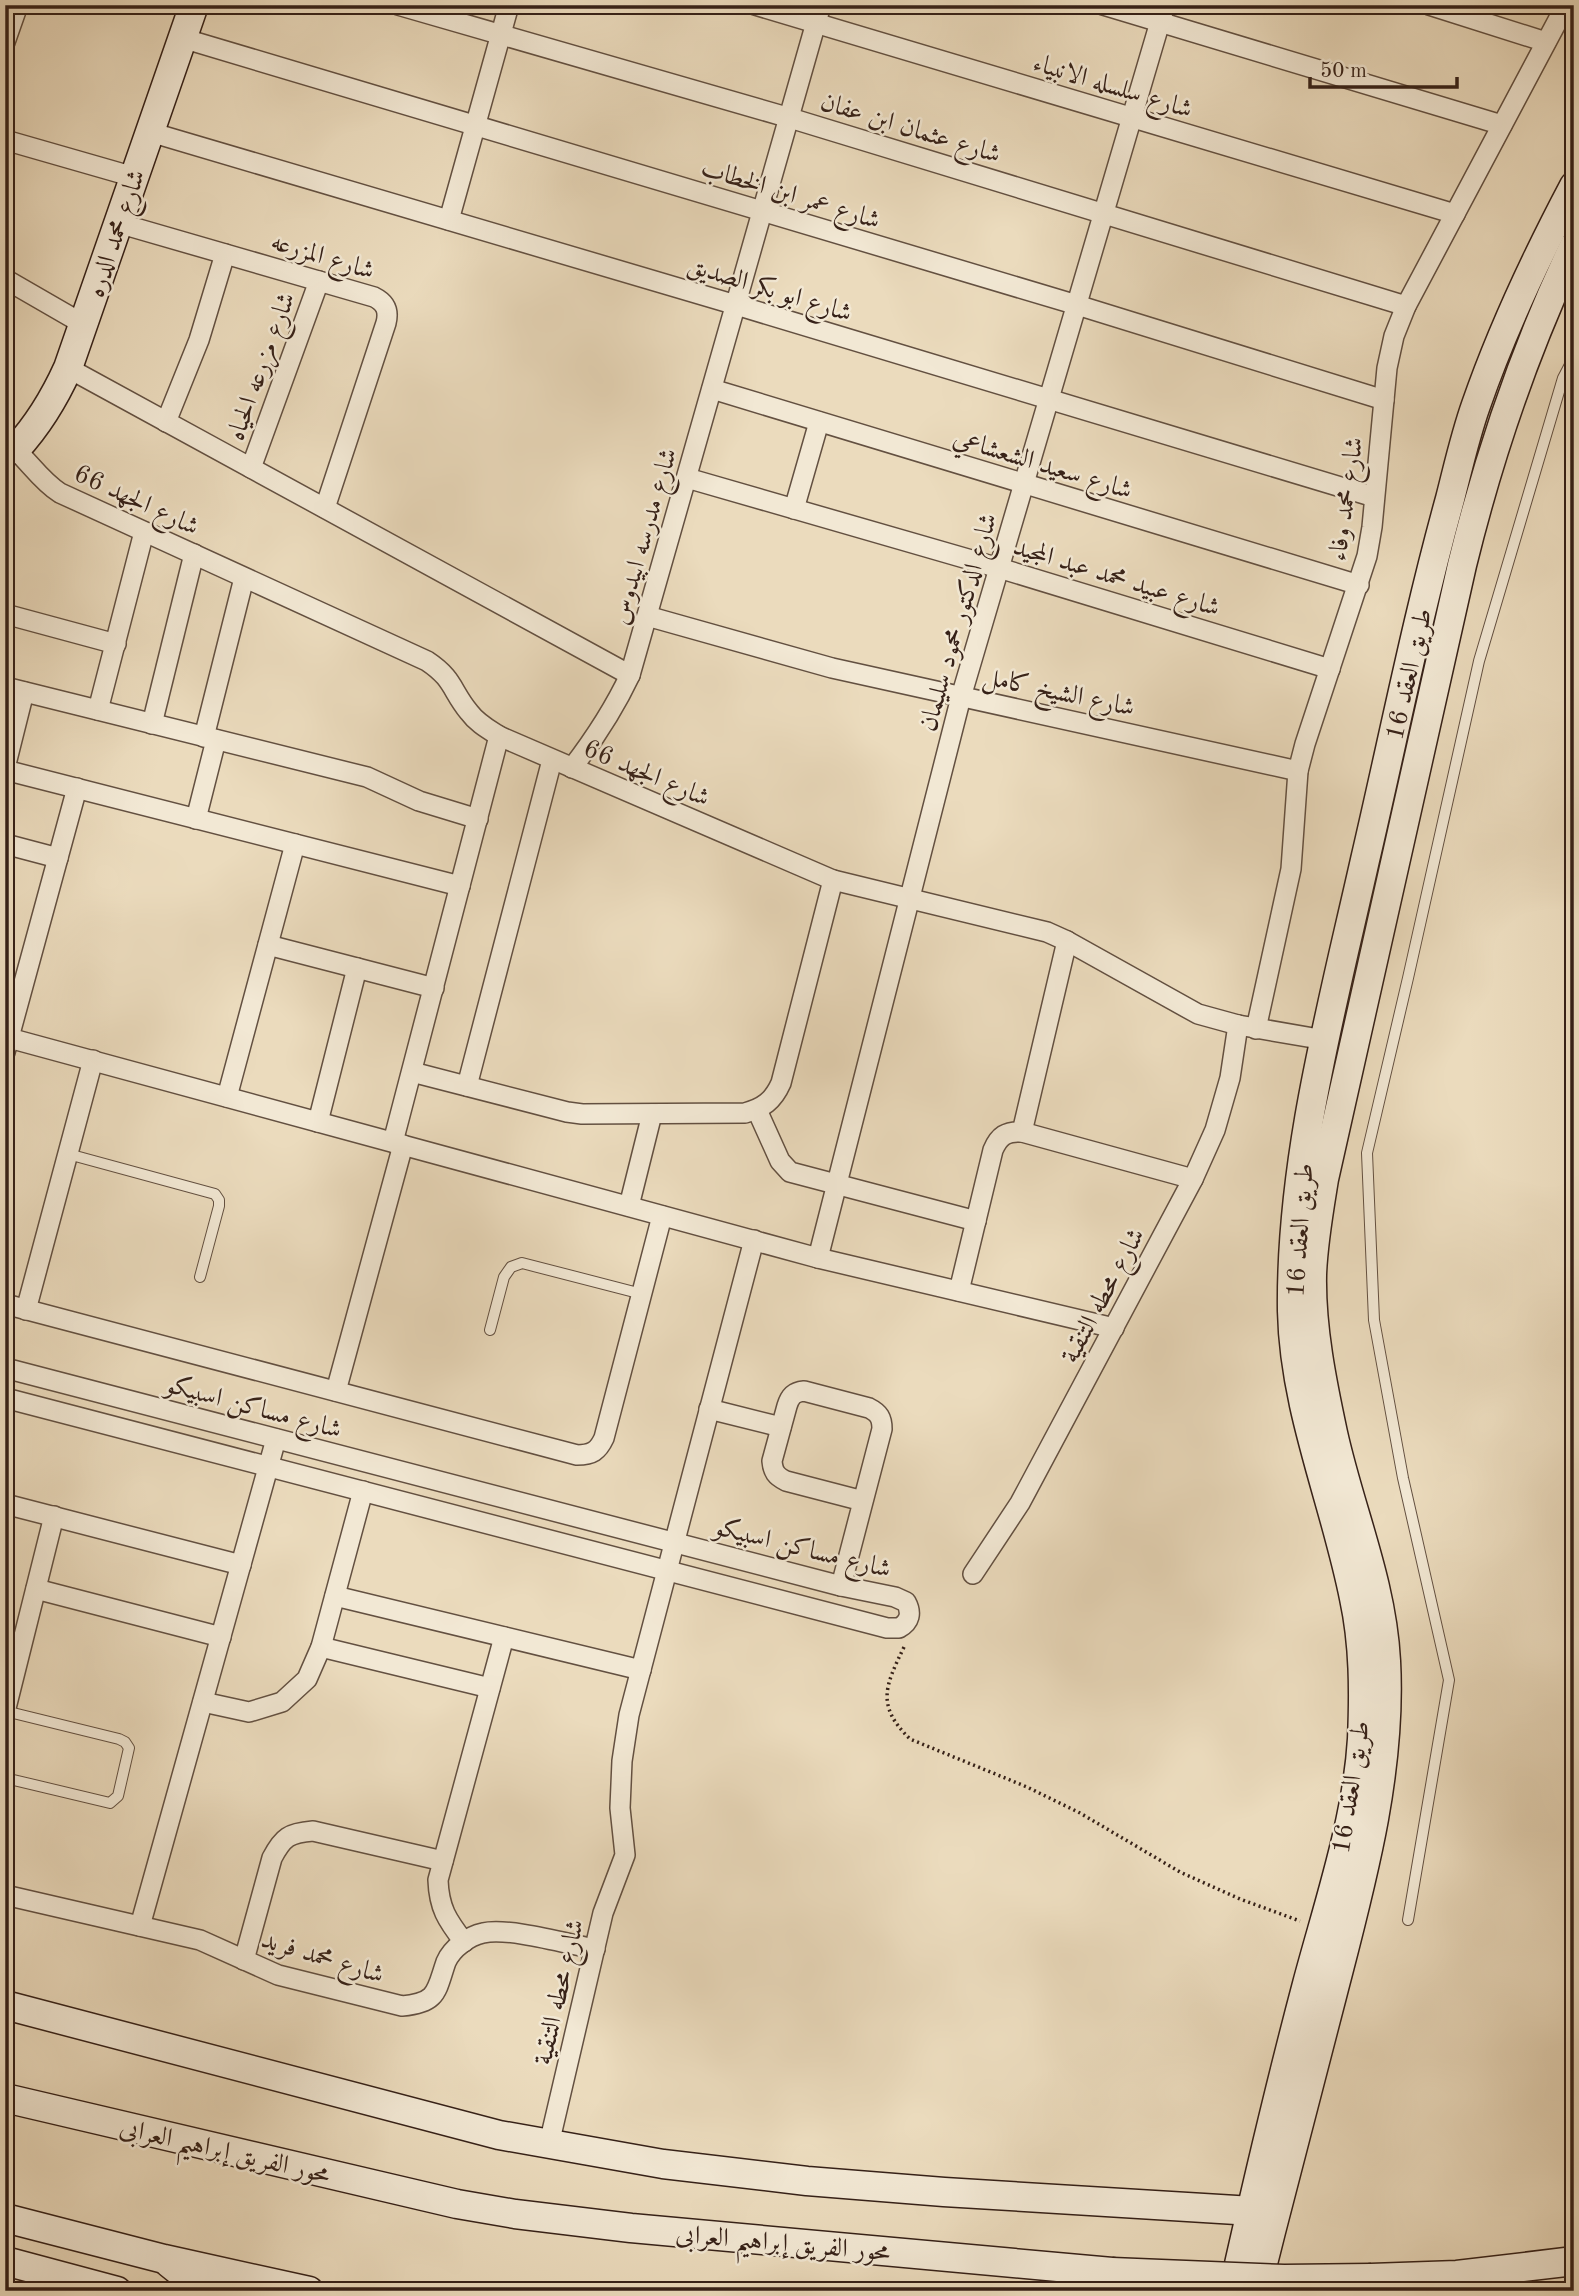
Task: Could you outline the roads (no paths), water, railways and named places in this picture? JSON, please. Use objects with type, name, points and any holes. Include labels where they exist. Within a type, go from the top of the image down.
[{"type":"street","points":[[5,41],[18,5]]},
{"type":"street","name":"شارع محمد الدره","points":[[10,445],[37,425],[68,368],[194,5]]},
{"type":"street","name":"شارع عثمان ابن عفان","points":[[398,5],[790,118],[1406,306]]},
{"type":"street","points":[[449,220],[509,5]]},
{"type":"street","name":"شارع سلسله الانبياء","points":[[755,5],[819,14],[1132,118],[1455,214]]},
{"type":"street","points":[[1103,5],[1163,14],[1502,125]]},
{"type":"street","points":[[1429,5],[1546,43]]},
{"type":"street","name":"شارع محمد وفاء","points":[[1247,1027],[1291,869],[1298,771],[1359,585],[1368,547],[1387,368],[1394,336],[1406,306],[1566,5]]},
{"type":"street","points":[[736,305],[819,14]]},
{"type":"street","name":"شارع الدكتور محمود سليمان","points":[[818,1258],[961,697],[1163,14]]},
{"type":"street","name":"شارع عمر ابن الخطاب","points":[[182,38],[1077,305],[1384,400]]},
{"type":"street","name":"شارع ابو بكر الصديق","points":[[150,132],[1374,497]]},
{"type":"street","points":[[5,140],[134,177]]},
{"type":"street","name":"طريق العقد 16","points":[[1256,2291],[1276,2101],[1352,1808],[1361,1745],[1361,1644],[1354,1599],[1303,1405],[1292,1315],[1293,1232],[1302,1167],[1325,1040],[1436,551],[1475,408],[1529,278],[1574,186]]},
{"type":"street","name":"شارع المزرعه","points":[[118,223],[381,300],[388,315],[325,508]]},
{"type":"street","name":"طريق العقد 16","points":[[1233,2291],[1263,2211],[1356,1902],[1380,1788],[1386,1716],[1385,1647],[1377,1587],[1333,1435],[1314,1319],[1312,1275],[1324,1179],[1458,578],[1480,492],[1528,350],[1574,246]]},
{"type":"street","points":[[166,422],[199,340],[225,254]]},
{"type":"street","points":[[5,279],[83,324]]},
{"type":"street","name":"شارع مزرعه الحياه","points":[[251,468],[319,281]]},
{"type":"street","name":"شارع مدرسه ابيدوس","points":[[572,768],[615,708],[630,675],[736,305]]},
{"type":"street","points":[[68,368],[630,675]]},
{"type":"street","name":"شارع سعيد الشعشاعي","points":[[712,388],[1359,585]]},
{"type":"street","points":[[794,509],[819,422]]},
{"type":"street","name":"شارع الجهد 66","points":[[10,445],[48,485],[60,493],[426,661],[450,680],[475,718],[499,736],[552,760],[833,880],[1027,925],[1068,940],[1198,1014],[1247,1027],[1325,1040]]},
{"type":"street","name":"شارع عبيد محمد عبد المجيد","points":[[687,478],[999,568],[1330,669]]},
{"type":"street","points":[[98,710],[144,532]]},
{"type":"street","points":[[152,724],[194,554]]},
{"type":"street","points":[[196,819],[244,578]]},
{"type":"street","points":[[5,614],[116,644]]},
{"type":"street","name":"شارع الشيخ كامل","points":[[647,616],[831,668],[1298,771]]},
{"type":"street","points":[[460,886],[5,769],[15,690],[367,777],[419,801],[478,818]]},
{"type":"street","points":[[336,1391],[398,1143],[412,1072],[499,736]]},
{"type":"street","points":[[467,1086],[552,760]]},
{"type":"street","points":[[77,788],[7,1045],[93,1060],[818,1258],[1114,1328]]},
{"type":"street","points":[[5,844],[58,858]]},
{"type":"street","points":[[227,1097],[295,844]]},
{"type":"street","points":[[412,1072],[567,1112],[652,1114],[745,1113],[757,1110],[768,1104],[781,1083],[833,880]]},
{"type":"street","points":[[1022,1132],[1068,940]]},
{"type":"street","points":[[268,945],[434,988]]},
{"type":"street","points":[[318,1122],[357,968]]},
{"type":"street","name":"شارع محطه التنقية","points":[[973,1573],[1020,1503],[1193,1179],[1215,1130],[1247,1027]]},
{"type":"street","points":[[26,1310],[93,1060]]},
{"type":"street","points":[[757,1110],[784,1167],[790,1172],[976,1221]]},
{"type":"street","points":[[629,1206],[652,1114]]},
{"type":"street","points":[[958,1291],[993,1150],[998,1138],[1009,1132],[1022,1132],[1193,1179]]},
{"type":"street","points":[[5,1304],[577,1455],[589,1455],[599,1449],[604,1438],[662,1216]]},
{"type":"street","points":[[335,1595],[641,1670],[754,1240]]},
{"type":"street","name":"شارع مساكن اسبيكو","points":[[5,1368],[674,1543],[901,1599],[909,1608],[909,1620],[905,1625],[893,1630],[5,1398]]},
{"type":"street","points":[[841,1586],[882,1429],[882,1420],[877,1412],[869,1408],[804,1391],[796,1392],[789,1398],[772,1461],[773,1470],[778,1477],[863,1501]]},
{"type":"street","points":[[709,1409],[781,1427]]},
{"type":"street","points":[[140,1926],[276,1439]]},
{"type":"street","points":[[203,1702],[249,1712],[282,1702],[307,1679],[321,1647],[363,1491]]},
{"type":"street","points":[[5,1504],[241,1565]]},
{"type":"street","points":[[5,1711],[54,1516]]},
{"type":"street","points":[[36,1589],[221,1637]]},
{"type":"street","points":[[504,1637],[438,1880],[438,1898],[444,1914],[464,1941],[484,1933],[506,1932],[595,1949]]},
{"type":"street","points":[[321,1647],[490,1688]]},
{"type":"street","name":"شارع محطه التنقية","points":[[549,2144],[603,1913],[625,1855],[620,1808],[622,1761],[629,1715],[641,1670]]},
{"type":"street","points":[[244,1960],[272,1858],[281,1842],[295,1833],[313,1831],[443,1861]]},
{"type":"street","name":"شارع محمد فريد","points":[[5,1895],[200,1940],[223,1948],[278,1975],[402,2006],[417,2005],[430,1998],[440,1986],[447,1959],[464,1941]]},
{"type":"street","points":[[5,2006],[486,2132],[663,2164],[807,2181],[944,2192],[1263,2211]]},
{"type":"street","name":"محور الفريق إبراهيم العرابى","points":[[5,2098],[443,2201],[514,2214],[631,2228],[1112,2272],[1259,2278],[1457,2275],[1574,2261]]},
{"type":"street","points":[[5,2218],[164,2259],[309,2291]]},
{"type":"street","points":[[164,2259],[204,2291]]},
{"type":"street","points":[[5,2261],[117,2291]]},
{"type":"lane","points":[[1408,1920],[1449,1680],[1403,1478],[1374,1320],[1367,1153],[1479,661],[1563,378],[1574,357]]},
{"type":"lane","points":[[68,1154],[215,1194],[219,1206],[200,1278]]},
{"type":"lane","points":[[490,1330],[504,1277],[511,1267],[522,1263],[642,1294]]},
{"type":"lane","points":[[5,1711],[119,1740],[125,1742],[129,1748],[117,1796],[110,1803],[5,1778]]}]
